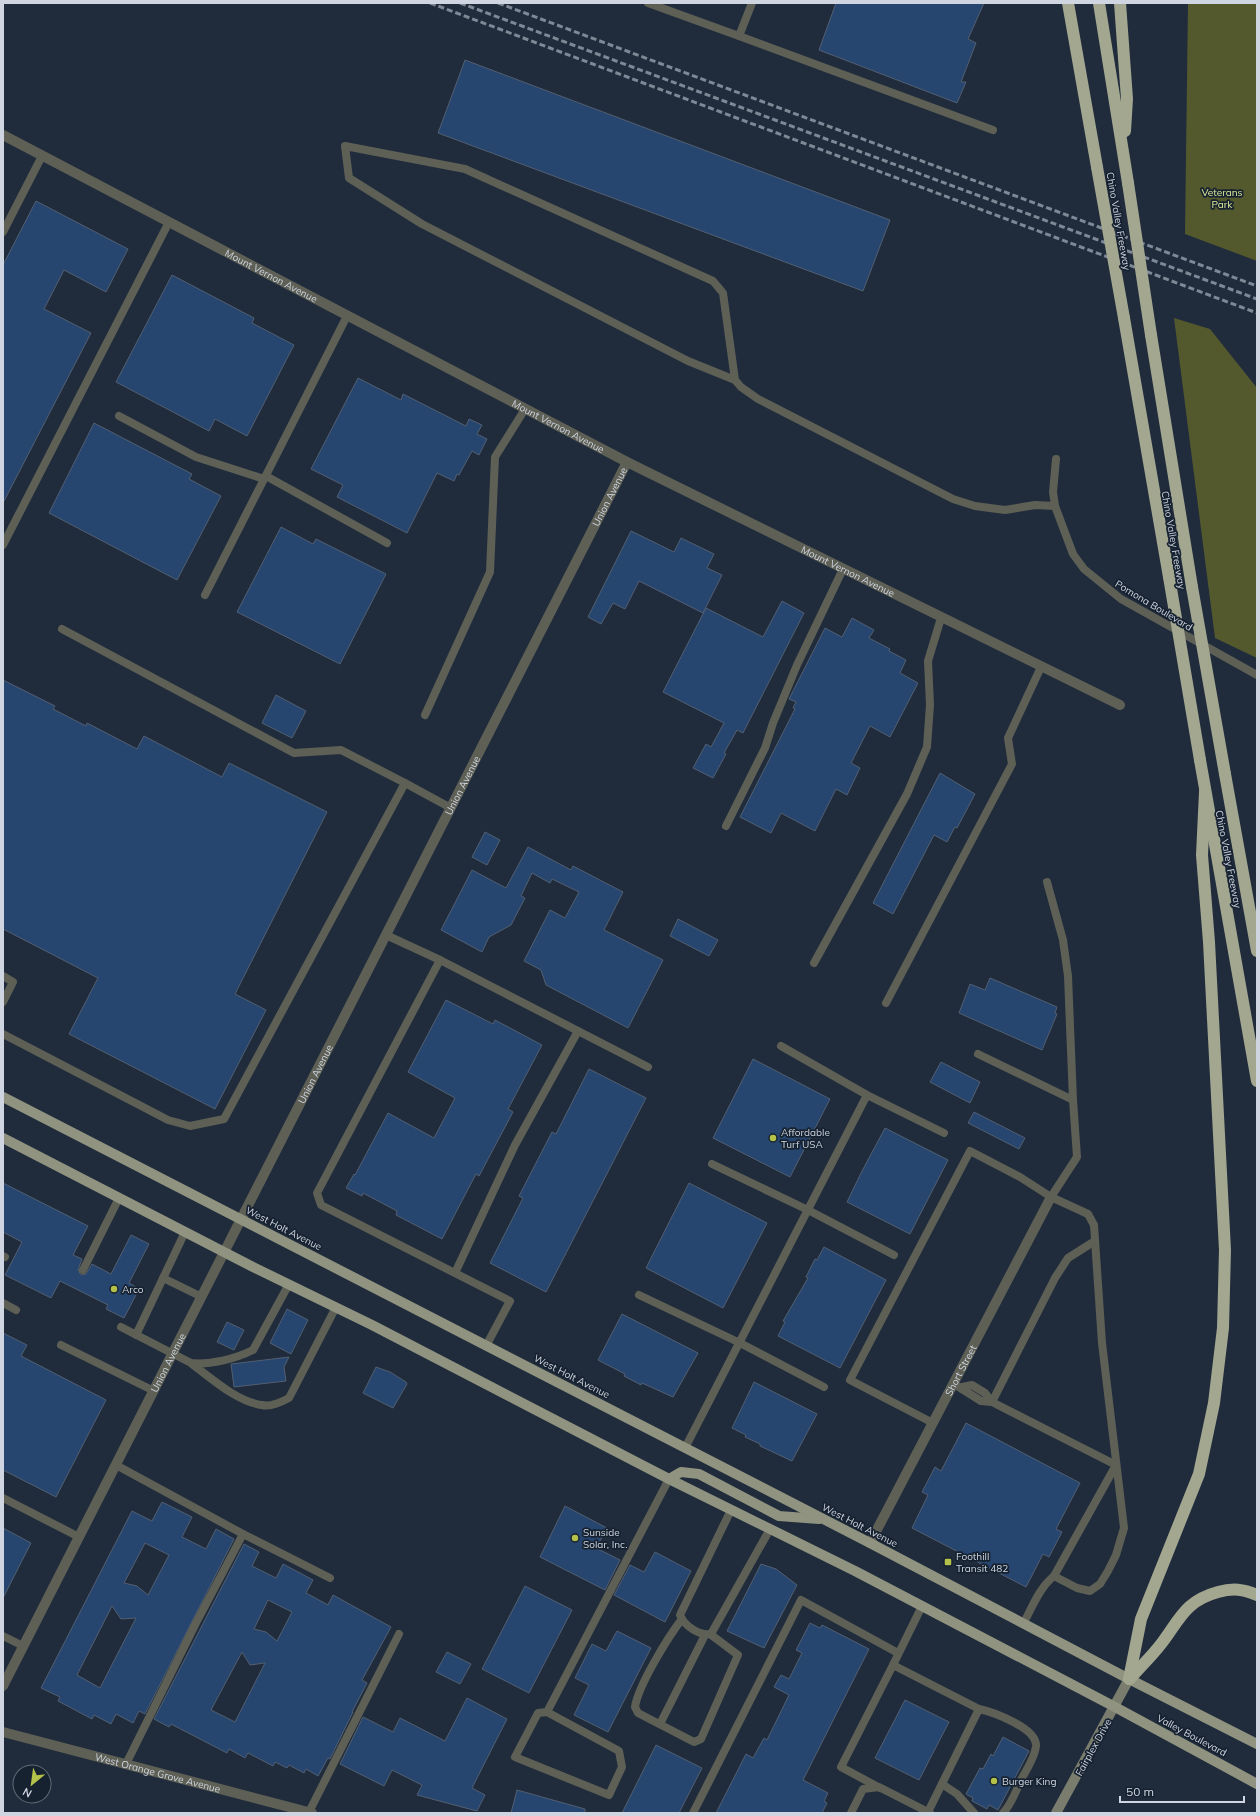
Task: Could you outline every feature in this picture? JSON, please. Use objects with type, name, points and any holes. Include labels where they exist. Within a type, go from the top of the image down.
[{"type":"highway","name":"Chino Valley Freeway","points":[[1068,3],[1169,577],[1205,792],[1257,1081]]},
{"type":"highway","name":"Chino Valley Freeway","points":[[1099,3],[1192,587],[1257,951]]},
{"type":"highway","points":[[1120,3],[1127,99],[1123,150]]},
{"type":"highway","points":[[1129,1680],[1141,1619],[1199,1474],[1214,1403],[1223,1328],[1225,1250],[1209,942],[1202,855],[1205,792]]},
{"type":"highway","points":[[1129,1680],[1160,1646],[1191,1604],[1203,1596],[1232,1588],[1247,1590],[1257,1595]]},
{"type":"main road","name":"West Holt Avenue","points":[[3,1097],[870,1543],[1129,1680]]},
{"type":"main road","points":[[3,1138],[185,1232],[336,1307],[669,1479],[922,1606],[1115,1707]]},
{"type":"main road","points":[[669,1479],[681,1472],[698,1474],[779,1516],[823,1519]]},
{"type":"main road","name":"Fairplex Drive","points":[[1056,1813],[1129,1680]]},
{"type":"main road","name":"Valley Boulevard","points":[[1129,1680],[1257,1744]]},
{"type":"main road","name":"Valley Boulevard","points":[[1115,1707],[1257,1784]]},
{"type":"street","name":"Mount Vernon Avenue","points":[[3,135],[627,462],[1120,705]]},
{"type":"street","name":"Union Avenue","points":[[3,1686],[627,462]]},
{"type":"street","name":"Short Street","points":[[870,1543],[933,1423],[958,1385],[1051,1197]]},
{"type":"street","name":"West Orange Grove Avenue","points":[[3,1732],[311,1813]]},
{"type":"lane","points":[[648,3],[992,130]]},
{"type":"lane","points":[[739,36],[752,3]]},
{"type":"lane","points":[[735,380],[723,293],[713,281],[465,169],[345,146],[349,178],[422,224],[688,361],[735,380],[741,387],[758,399],[953,499],[975,506],[1005,510],[1034,506],[1054,506]]},
{"type":"lane","points":[[3,232],[42,156]]},
{"type":"lane","points":[[3,545],[169,222]]},
{"type":"lane","points":[[205,595],[347,316]]},
{"type":"lane","points":[[424,715],[490,572],[495,457],[525,409]]},
{"type":"lane","points":[[119,416],[196,457],[265,478],[386,543]]},
{"type":"lane","name":"Pomona Boulevard","points":[[1056,459],[1053,492],[1054,506],[1073,554],[1084,569],[1121,598],[1257,675]]},
{"type":"lane","points":[[726,826],[765,748],[797,665],[843,569]]},
{"type":"lane","points":[[814,963],[907,794],[926,747],[930,705],[928,661],[942,618]]},
{"type":"lane","points":[[62,629],[294,753],[341,750],[451,808]]},
{"type":"lane","points":[[886,1003],[1012,764],[1008,738],[1041,667]]},
{"type":"lane","points":[[3,1034],[168,1120],[190,1126],[224,1119],[405,783]]},
{"type":"lane","points":[[1047,882],[1063,940],[1068,976],[1077,1157],[1051,1197]]},
{"type":"lane","points":[[386,935],[440,960],[648,1067]]},
{"type":"lane","points":[[440,960],[317,1193],[321,1205],[510,1301],[486,1346]]},
{"type":"lane","points":[[3,976],[13,982],[3,1002]]},
{"type":"lane","points":[[455,1273],[515,1145],[578,1032]]},
{"type":"lane","points":[[781,1046],[867,1095],[944,1133]]},
{"type":"lane","points":[[978,1054],[1073,1100]]},
{"type":"lane","points":[[685,1448],[867,1095]]},
{"type":"lane","points":[[933,1423],[850,1380],[970,1151],[1020,1177],[1051,1197],[1088,1214],[1094,1225],[1102,1343],[1124,1528],[1116,1555],[1108,1571],[1100,1584],[1090,1591],[1077,1588],[1054,1576]]},
{"type":"lane","points":[[712,1164],[808,1210],[894,1255]]},
{"type":"lane","points":[[84,1270],[119,1198]]},
{"type":"lane","points":[[136,1335],[185,1232]]},
{"type":"lane","points":[[992,1402],[1055,1278],[1068,1258],[1095,1241]]},
{"type":"lane","points":[[163,1278],[202,1297]]},
{"type":"lane","points":[[191,1363],[203,1364],[244,1355],[253,1350],[289,1284]]},
{"type":"lane","points":[[639,1295],[740,1343],[824,1387]]},
{"type":"lane","points":[[3,1303],[16,1310]]},
{"type":"lane","points":[[121,1327],[191,1363],[220,1385],[242,1399],[262,1406],[278,1404],[289,1398],[336,1307]]},
{"type":"lane","points":[[61,1345],[154,1391]]},
{"type":"lane","points":[[958,1385],[967,1394],[981,1401],[992,1402],[1116,1466]]},
{"type":"lane","points":[[116,1465],[243,1534],[330,1578]]},
{"type":"lane","points":[[1023,1624],[1038,1595],[1048,1581],[1054,1576],[1116,1466]]},
{"type":"lane","points":[[547,1712],[669,1479]]},
{"type":"lane","points":[[3,1498],[80,1537]]},
{"type":"lane","points":[[682,1619],[674,1630],[644,1683],[635,1707],[638,1713],[694,1742],[701,1739],[737,1657],[736,1653],[708,1635],[689,1626],[680,1615],[731,1510]]},
{"type":"lane","points":[[660,1724],[708,1635],[770,1529]]},
{"type":"lane","points":[[126,1764],[243,1534]]},
{"type":"lane","points":[[693,1813],[801,1600],[898,1653]]},
{"type":"lane","points":[[922,1606],[841,1767],[929,1812],[979,1709]]},
{"type":"lane","points":[[311,1813],[399,1634]]},
{"type":"lane","points":[[3,1636],[24,1646]]},
{"type":"lane","points":[[892,1665],[979,1709],[989,1711],[1023,1728],[1034,1738],[1036,1746],[1033,1758],[1003,1813]]},
{"type":"lane","points":[[547,1712],[619,1751],[622,1767],[609,1795],[516,1757],[538,1713],[547,1712]]},
{"type":"lane","points":[[942,1784],[958,1794],[974,1813]]},
{"type":"lane","points":[[851,1813],[863,1789],[880,1788]]},
{"type":"green space","name":"Veterans Park","points":[[1188,3],[1257,3],[1257,261],[1185,234]]},
{"type":"green space","points":[[1174,318],[1210,329],[1257,388],[1257,658],[1215,638]]},
{"type":"building","points":[[836,3],[984,3],[968,39],[976,43],[961,82],[966,82],[957,103],[819,50]]},
{"type":"building","points":[[465,60],[890,220],[863,291],[438,133]]},
{"type":"building","points":[[36,201],[128,249],[106,292],[64,270],[44,309],[91,333],[3,503],[3,265]]},
{"type":"building","points":[[172,275],[254,318],[252,323],[294,345],[247,436],[215,419],[209,431],[116,382]]},
{"type":"building","points":[[358,378],[401,400],[403,394],[466,426],[469,419],[482,425],[477,434],[487,439],[479,455],[472,451],[459,475],[457,474],[454,481],[437,473],[407,533],[337,497],[343,485],[311,469]]},
{"type":"building","points":[[94,423],[192,474],[189,479],[221,496],[177,580],[49,513]]},
{"type":"building","points":[[281,527],[313,544],[316,539],[386,574],[340,664],[237,612]]},
{"type":"building","points":[[631,531],[674,552],[681,538],[714,554],[707,568],[722,575],[703,613],[639,581],[625,609],[613,603],[601,624],[588,617]]},
{"type":"building","points":[[782,601],[804,613],[743,733],[737,730],[724,753],[726,754],[713,778],[693,768],[706,744],[711,747],[724,723],[663,692],[706,608],[763,637]]},
{"type":"building","points":[[852,618],[874,630],[869,638],[890,649],[889,651],[906,660],[900,673],[918,683],[890,737],[870,726],[851,763],[860,768],[847,795],[836,789],[815,831],[781,813],[771,833],[740,817],[795,709],[793,708],[796,702],[789,699],[825,628],[842,637]]},
{"type":"building","points":[[3,680],[55,706],[53,709],[86,726],[87,723],[137,749],[144,736],[222,777],[229,763],[327,812],[235,994],[266,1010],[215,1109],[69,1034],[98,978],[3,929]]},
{"type":"building","points":[[276,695],[306,711],[292,738],[262,723]]},
{"type":"building","points":[[940,773],[975,794],[957,828],[955,827],[947,842],[934,835],[893,914],[873,903]]},
{"type":"building","points":[[485,832],[500,840],[487,865],[472,857]]},
{"type":"building","points":[[528,847],[571,870],[573,866],[623,892],[604,930],[663,960],[628,1028],[546,985],[541,970],[524,961],[550,910],[565,918],[579,892],[552,879],[550,883],[532,873],[521,896],[525,898],[511,925],[489,937],[482,952],[441,930],[472,870],[506,888]]},
{"type":"building","points":[[678,919],[718,940],[709,956],[670,936]]},
{"type":"building","points":[[990,978],[1057,1007],[1055,1013],[1057,1014],[1042,1050],[959,1013],[970,984],[985,990]]},
{"type":"building","points":[[446,1000],[493,1024],[495,1020],[542,1045],[508,1109],[513,1112],[479,1176],[476,1174],[442,1239],[396,1215],[397,1211],[363,1193],[362,1196],[346,1188],[354,1174],[355,1175],[388,1113],[434,1138],[455,1098],[408,1072]]},
{"type":"building","points":[[753,1059],[830,1099],[790,1177],[713,1138]]},
{"type":"building","points":[[941,1062],[980,1082],[970,1103],[930,1082]]},
{"type":"building","points":[[589,1069],[646,1098],[546,1292],[490,1263],[523,1198],[519,1196],[552,1132],[556,1134]]},
{"type":"building","points":[[974,1112],[1025,1138],[1019,1149],[968,1123]]},
{"type":"building","points":[[885,1128],[948,1160],[910,1234],[847,1202]]},
{"type":"building","points":[[3,1183],[88,1226],[73,1255],[82,1259],[78,1270],[81,1275],[86,1274],[92,1264],[111,1274],[131,1235],[149,1244],[129,1283],[139,1289],[124,1318],[106,1309],[108,1305],[60,1281],[51,1298],[5,1275],[22,1242],[3,1232]]},
{"type":"building","points":[[689,1183],[767,1223],[723,1308],[646,1268]]},
{"type":"building","points":[[824,1247],[886,1280],[840,1368],[778,1336],[785,1322],[783,1321],[808,1278],[806,1277],[815,1259],[817,1260]]},
{"type":"building","points":[[287,1309],[308,1320],[291,1354],[270,1343]]},
{"type":"building","points":[[622,1314],[698,1353],[673,1397],[642,1383],[641,1385],[624,1376],[625,1374],[598,1360]]},
{"type":"building","points":[[227,1322],[244,1330],[234,1350],[217,1342]]},
{"type":"building","points":[[3,1333],[27,1345],[21,1356],[106,1400],[56,1497],[3,1470]]},
{"type":"building","points":[[289,1357],[284,1367],[286,1381],[234,1387],[231,1364]]},
{"type":"building","points":[[376,1367],[390,1372],[407,1384],[393,1408],[363,1393]]},
{"type":"building","points":[[754,1382],[817,1414],[792,1461],[760,1446],[760,1444],[745,1437],[746,1435],[732,1428]]},
{"type":"building","points":[[966,1423],[1080,1483],[1056,1529],[1062,1532],[1049,1557],[1043,1554],[1026,1587],[912,1528],[928,1495],[922,1492],[935,1467],[941,1471]]},
{"type":"building","points":[[162,1502],[192,1517],[182,1537],[206,1549],[216,1529],[234,1539],[145,1714],[139,1711],[133,1723],[116,1714],[111,1724],[94,1715],[92,1719],[58,1701],[60,1697],[41,1688],[132,1511],[152,1521]],"holes":[[[145,1543],[169,1555],[148,1595],[137,1586],[124,1583]],[[112,1606],[121,1619],[136,1618],[100,1688],[77,1675]]]},
{"type":"building","name":"Sunside Solar, Inc.","points":[[565,1506],[607,1528],[596,1548],[620,1560],[605,1590],[540,1557]]},
{"type":"building","points":[[3,1528],[31,1543],[3,1598]]},
{"type":"building","points":[[244,1544],[259,1552],[252,1566],[276,1578],[283,1564],[313,1580],[306,1593],[328,1605],[333,1595],[391,1627],[362,1680],[367,1683],[330,1759],[328,1758],[318,1776],[306,1769],[304,1773],[289,1765],[287,1768],[275,1762],[273,1766],[248,1753],[245,1758],[229,1749],[227,1753],[171,1724],[169,1727],[154,1719]],"holes":[[[268,1600],[292,1612],[277,1641],[266,1632],[254,1629]],[[242,1652],[250,1665],[265,1663],[235,1722],[211,1710]]]},
{"type":"building","points":[[655,1552],[691,1571],[665,1622],[614,1595],[630,1565],[644,1572]]},
{"type":"building","points":[[761,1564],[776,1569],[797,1585],[764,1648],[727,1631]]},
{"type":"building","points":[[525,1586],[572,1610],[529,1693],[482,1669]]},
{"type":"building","points":[[810,1623],[820,1628],[822,1625],[869,1649],[803,1780],[828,1793],[824,1801],[827,1803],[822,1813],[716,1813],[746,1754],[753,1758],[764,1738],[767,1740],[789,1695],[774,1687],[781,1675],[789,1679],[802,1653],[796,1650]]},
{"type":"building","points":[[617,1631],[651,1648],[608,1732],[574,1715],[589,1685],[575,1678],[592,1644],[606,1651]]},
{"type":"building","points":[[447,1652],[471,1664],[460,1684],[436,1672]]},
{"type":"building","points":[[467,1698],[507,1719],[472,1788],[485,1795],[477,1811],[417,1795],[422,1785],[392,1770],[384,1786],[340,1764],[363,1717],[393,1732],[400,1718],[445,1741]]},
{"type":"building","points":[[905,1700],[949,1722],[919,1780],[875,1758]]},
{"type":"building","points":[[1003,1737],[1029,1751],[998,1810],[989,1805],[987,1809],[972,1801],[973,1798],[966,1794],[980,1768],[983,1769],[991,1754],[993,1756]]},
{"type":"building","points":[[656,1745],[702,1768],[679,1813],[622,1813]]},
{"type":"building","points":[[517,1790],[585,1809],[585,1813],[511,1813]]},
{"type":"railway","points":[[430,3],[1257,313]]},
{"type":"railway","points":[[460,3],[1257,299]]},
{"type":"railway","points":[[498,3],[1257,286]]},
{"type":"place","name":"Affordable Turf USA","points":[[773,1138]]},
{"type":"place","name":"Arco","points":[[114,1289]]},
{"type":"place","name":"Sunside Solar, Inc.","points":[[575,1538]]},
{"type":"place","name":"Foothill Transit 482","points":[[948,1562]]},
{"type":"place","name":"Burger King","points":[[994,1781]]}]
